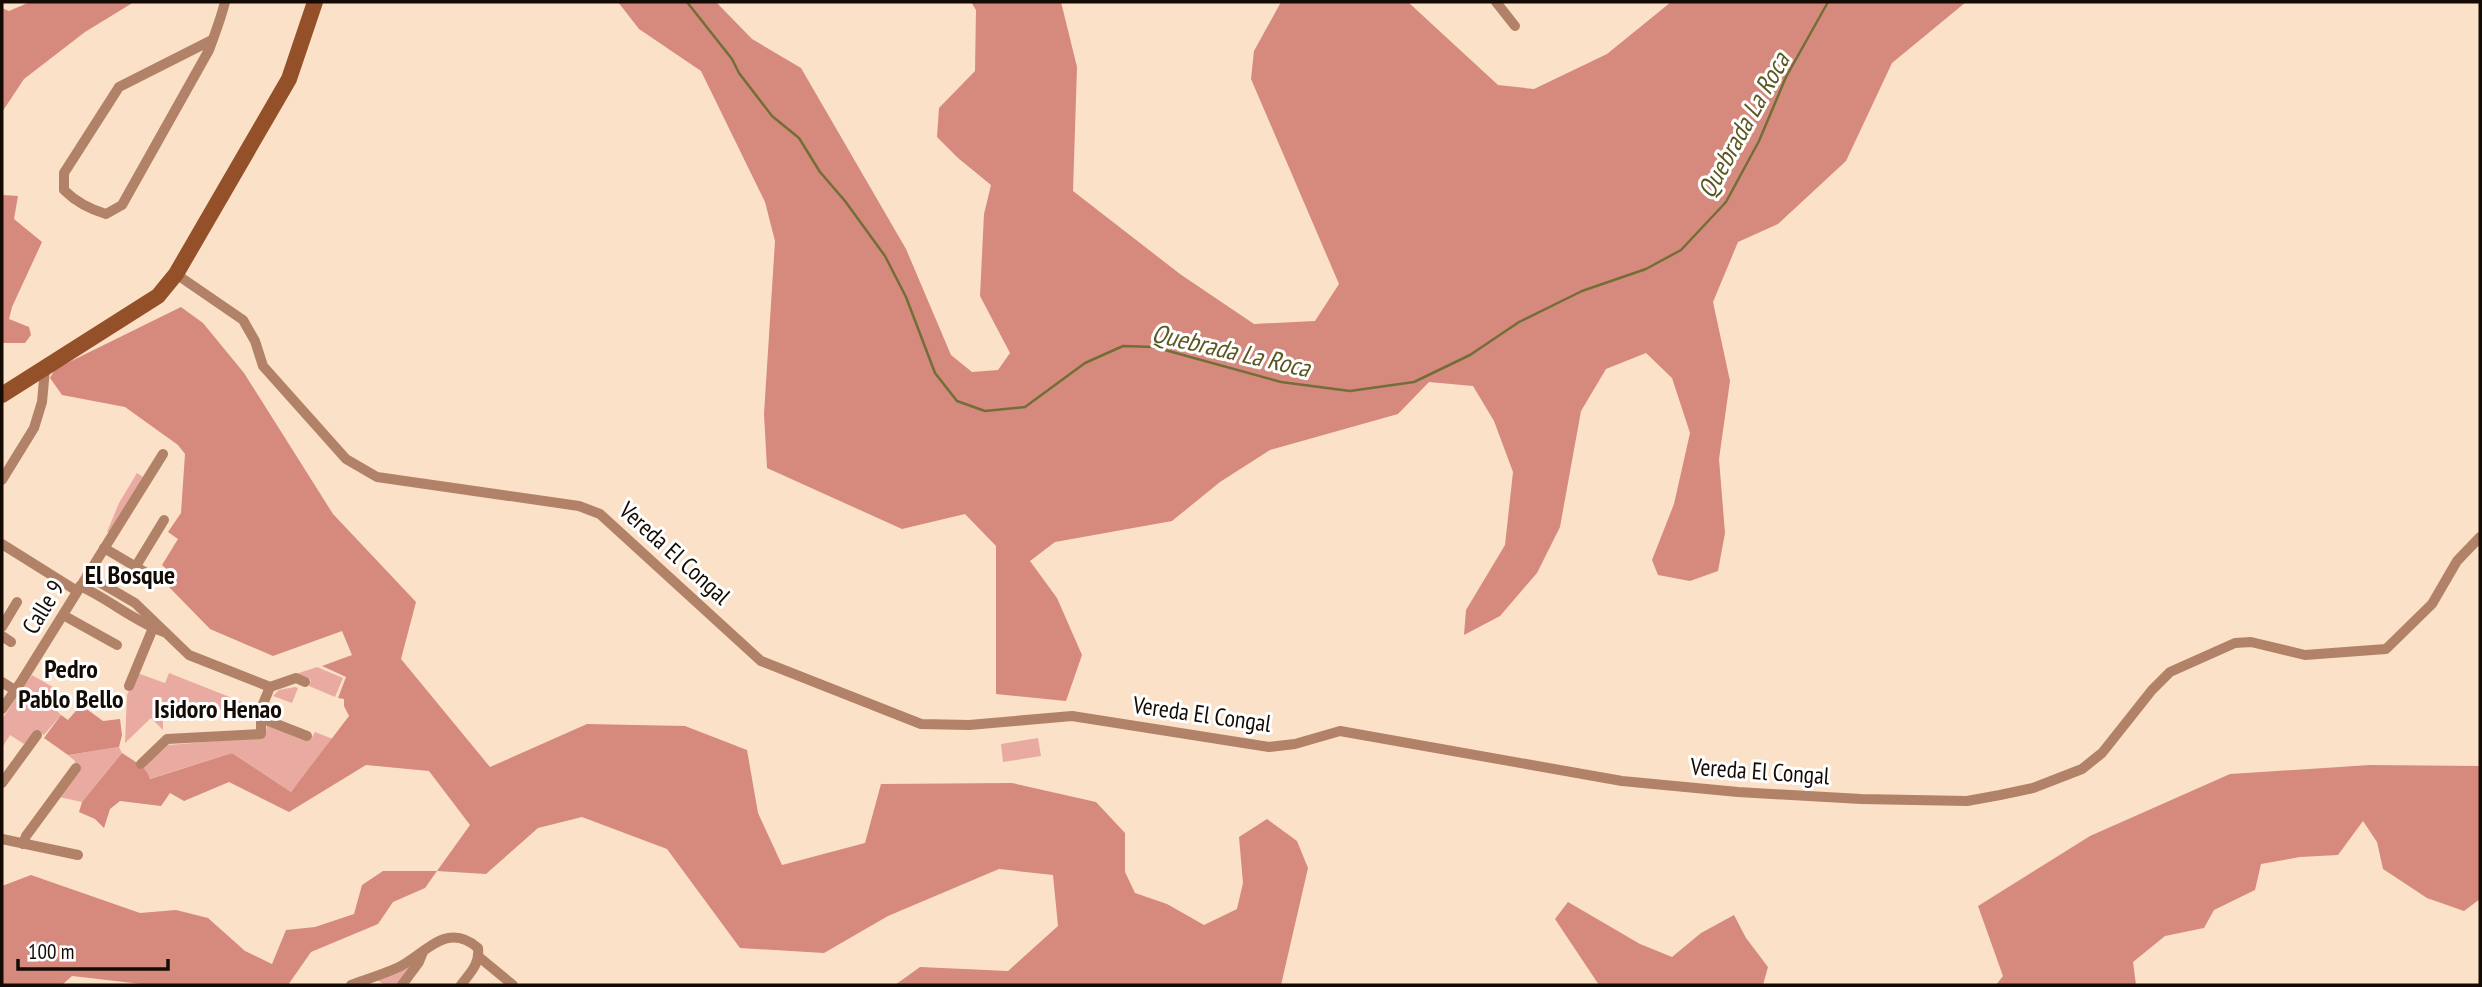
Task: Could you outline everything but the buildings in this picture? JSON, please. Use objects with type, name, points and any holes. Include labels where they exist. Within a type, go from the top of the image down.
[{"type":"main road","points":[[2,395],[158,296],[176,274],[289,79],[315,2]]},
{"type":"street","points":[[212,40],[119,87],[64,173],[64,190],[72,198],[92,210],[106,214],[122,205],[212,40],[225,2]]},
{"type":"street","points":[[1496,2],[1515,26]]},
{"type":"street","name":"Vereda El Congal","points":[[176,274],[243,320],[255,341],[263,366],[346,459],[377,477],[579,506],[600,514],[761,660],[921,724],[969,724],[1072,716],[1269,747],[1295,744],[1340,731],[1622,781],[1738,792],[1861,799],[1967,801],[2033,788],[2082,769],[2102,753],[2152,690],[2170,672],[2235,643],[2251,642],[2305,655],[2386,649],[2432,604],[2457,561],[2480,537]]},
{"type":"street","points":[[2,480],[34,428],[42,402],[46,368]]},
{"type":"street","name":"Calle 9","points":[[2,709],[16,691],[163,454]]},
{"type":"street","points":[[135,566],[164,520]]},
{"type":"street","points":[[2,544],[78,589],[167,633]]},
{"type":"street","points":[[104,548],[155,578]]},
{"type":"street","points":[[87,575],[135,603],[189,655],[270,687],[296,678],[305,682]]},
{"type":"street","points":[[2,627],[17,602]]},
{"type":"street","points":[[63,615],[117,645]]},
{"type":"street","points":[[129,686],[153,628]]},
{"type":"street","points":[[2,681],[16,691]]},
{"type":"street","points":[[141,764],[167,739],[261,734],[261,709],[270,687]]},
{"type":"street","points":[[261,718],[307,736]]},
{"type":"street","points":[[2,783],[37,735]]},
{"type":"street","points":[[23,844],[26,836],[76,768]]},
{"type":"street","points":[[2,839],[78,855]]},
{"type":"street","points":[[351,985],[399,966],[435,942],[448,938],[459,938],[478,948],[479,957],[461,985]]},
{"type":"street","points":[[402,985],[419,962],[424,950]]},
{"type":"street","points":[[479,957],[513,985]]},
{"type":"shaded area","points":[[30,2],[134,2],[85,32],[24,79],[2,112],[2,8],[9,11]]},
{"type":"shaded area","points":[[618,2],[716,2],[752,39],[801,68],[906,249],[951,355],[972,372],[998,370],[1010,353],[980,296],[984,214],[991,185],[937,137],[939,108],[975,71],[976,10],[971,2],[1061,2],[1077,67],[1073,191],[1180,274],[1254,324],[1315,321],[1339,284],[1251,79],[1254,51],[1281,2],[1408,2],[1498,85],[1534,89],[1607,54],[1671,2],[1966,2],[1892,63],[1846,161],[1778,224],[1738,242],[1713,302],[1730,381],[1719,459],[1725,533],[1718,571],[1690,581],[1658,575],[1652,560],[1674,504],[1690,433],[1672,378],[1646,353],[1606,369],[1581,411],[1560,527],[1537,573],[1500,616],[1464,635],[1466,610],[1505,545],[1513,472],[1494,421],[1473,386],[1429,382],[1398,414],[1270,450],[1220,482],[1172,521],[1055,542],[1030,561],[1057,598],[1082,655],[1066,701],[996,694],[996,546],[965,514],[902,529],[767,468],[764,414],[775,241],[765,202],[701,71],[639,29]]},
{"type":"shaded area","points":[[2,192],[3,195],[18,196],[14,219],[42,242],[9,319],[29,327],[31,335],[25,343],[2,343]]},
{"type":"shaded area","points":[[181,307],[203,323],[244,373],[333,514],[416,602],[401,659],[490,767],[587,724],[685,726],[747,750],[758,813],[782,865],[865,843],[881,784],[1012,783],[1096,802],[1125,833],[1125,872],[1135,893],[1167,904],[1204,925],[1237,909],[1243,883],[1239,837],[1267,819],[1297,841],[1308,868],[1281,985],[895,985],[920,967],[1008,971],[1058,926],[1053,875],[999,869],[888,916],[824,953],[740,948],[667,849],[582,817],[538,828],[486,874],[437,871],[470,825],[429,771],[366,765],[289,812],[229,782],[184,801],[170,793],[161,806],[120,801],[110,809],[104,828],[95,819],[79,812],[82,802],[122,753],[142,767],[150,779],[232,753],[291,792],[349,716],[344,699],[338,698],[346,677],[322,666],[352,655],[342,631],[273,656],[210,629],[169,587],[172,574],[162,565],[178,539],[168,532],[181,513],[185,454],[178,445],[125,407],[62,395],[50,378],[55,369]]},
{"type":"shaded area","points":[[137,473],[143,477],[107,532],[119,503]]},
{"type":"shaded area","points":[[317,667],[343,678],[335,697],[309,686],[311,680],[296,674]]},
{"type":"shaded area","points":[[137,673],[165,683],[169,673],[255,707],[163,713],[163,730],[151,718],[125,743],[127,695]]},
{"type":"shaded area","points":[[32,675],[58,690],[57,711],[61,715],[44,735],[36,730],[24,744],[10,735],[3,746],[2,719]]},
{"type":"shaded area","points":[[298,688],[292,703],[273,696],[279,690]]},
{"type":"shaded area","points":[[81,705],[103,721],[120,719],[122,735],[119,747],[68,755],[44,738],[61,715],[68,720]]},
{"type":"shaded area","points":[[267,725],[311,739],[315,732],[333,739],[291,792],[232,753],[149,779],[143,769],[168,745],[265,737]]},
{"type":"shaded area","points":[[1038,738],[1041,756],[1003,762],[1001,744]]},
{"type":"shaded area","points":[[119,747],[122,753],[82,802],[59,797],[75,765],[75,761],[68,755]]},
{"type":"shaded area","points":[[2370,765],[2480,766],[2480,899],[2464,911],[2427,898],[2383,869],[2377,842],[2363,821],[2338,855],[2300,857],[2261,864],[2255,890],[2214,910],[2204,928],[2165,936],[2133,962],[2136,985],[1996,985],[2003,976],[1978,906],[2090,836],[2230,774]]},
{"type":"shaded area","points":[[383,871],[437,871],[425,888],[393,902],[378,924],[311,952],[288,985],[150,985],[72,976],[62,985],[2,985],[2,886],[31,875],[140,913],[176,910],[208,918],[245,951],[272,964],[286,930],[315,927],[354,914],[362,885]]},
{"type":"shaded area","points":[[1568,902],[1640,944],[1672,957],[1701,933],[1734,915],[1746,938],[1768,967],[1763,985],[1599,985],[1555,919]]},
{"type":"shaded area","points":[[416,961],[399,985],[385,985],[377,980]]},
{"type":"waterway","name":"Quebrada La Roca","points":[[687,2],[772,116],[799,138],[820,172],[885,256],[906,297],[935,373],[957,401],[985,411],[1025,407],[1085,363],[1123,346],[1154,347],[1281,382],[1350,391],[1414,382],[1470,355],[1519,322],[1582,291],[1646,269],[1681,250],[1726,202],[1759,141],[1786,77],[1828,2]]},
{"type":"district","name":"El Bosque","points":[[130,574]]},
{"type":"district","name":"Pedro Pablo Bello","points":[[71,683]]},
{"type":"district","name":"Isidoro Henao","points":[[218,708]]}]
